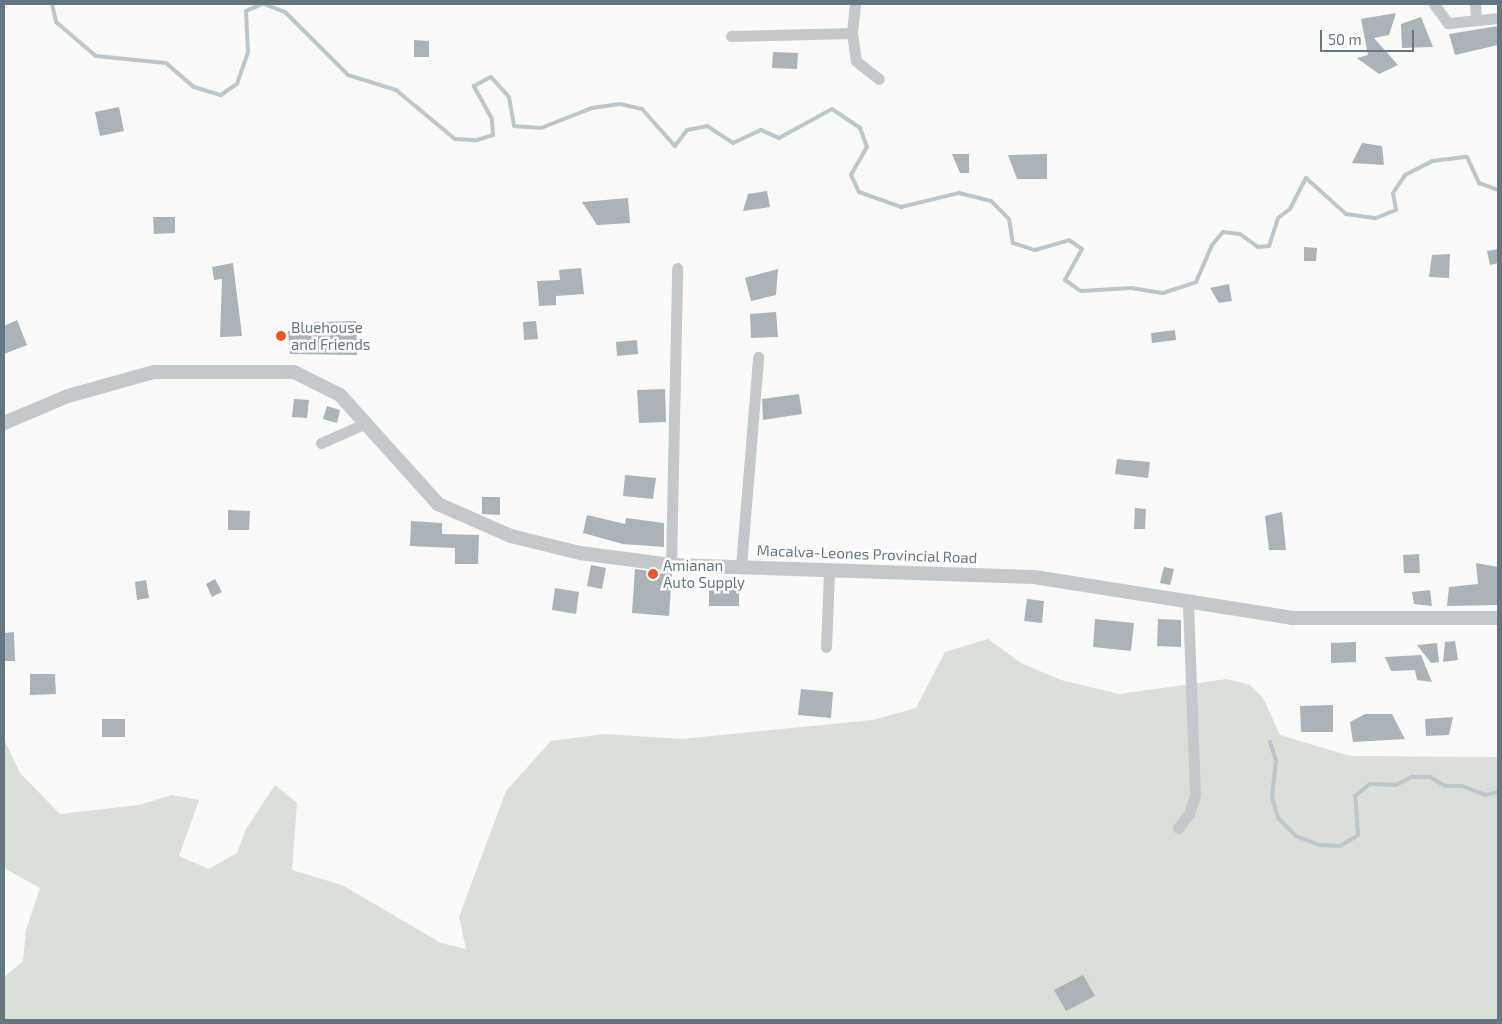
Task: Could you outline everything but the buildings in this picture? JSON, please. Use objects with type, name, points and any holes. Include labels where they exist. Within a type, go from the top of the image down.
[{"type":"street","points":[[855,4],[852,33],[856,61],[879,79]]},
{"type":"street","points":[[1434,4],[1444,21],[1498,18]]},
{"type":"street","points":[[1475,4],[1476,20]]},
{"type":"street","points":[[731,36],[852,33]]},
{"type":"street","points":[[671,564],[677,268]]},
{"type":"street","points":[[741,566],[758,357]]},
{"type":"street","name":"Macalva-Leones Provincial Road","points":[[4,423],[68,396],[154,372],[272,369],[320,381],[340,395],[431,498],[465,519],[547,546],[671,564],[741,566],[828,572],[1034,576],[1188,604],[1294,618],[1498,618]]},
{"type":"street","points":[[321,443],[364,424]]},
{"type":"street","points":[[826,647],[828,572]]},
{"type":"street","points":[[1178,828],[1189,814],[1195,796],[1188,604]]},
{"type":"shaded area","points":[[988,639],[1021,663],[1061,680],[1119,694],[1227,679],[1250,685],[1263,698],[1280,735],[1350,756],[1498,757],[1498,1020],[4,1020],[4,977],[23,961],[26,930],[40,888],[4,868],[4,739],[20,773],[60,814],[139,805],[172,795],[199,800],[179,856],[209,869],[237,853],[246,829],[275,785],[297,803],[292,870],[342,885],[441,943],[466,949],[459,917],[506,791],[551,741],[604,734],[682,739],[873,720],[916,708],[945,652]]},
{"type":"waterway","points":[[52,4],[56,22],[96,56],[166,63],[194,87],[221,95],[237,84],[248,52],[246,11],[262,4]]},
{"type":"waterway","points":[[264,4],[285,12],[348,75],[396,90],[455,139],[477,140],[493,135],[492,119],[474,86],[491,77],[509,97],[514,126],[541,128],[592,108],[620,104],[642,109],[675,146],[687,130],[707,126],[733,143],[761,130],[779,138],[832,109],[860,128],[867,147],[851,175],[859,192],[901,207],[959,193],[991,201],[1009,219],[1013,243],[1035,250],[1069,240],[1082,249],[1065,280],[1081,291],[1131,288],[1163,293],[1196,282],[1212,245],[1223,232],[1240,234],[1258,247],[1269,246],[1278,218],[1290,209],[1306,178],[1346,214],[1376,218],[1396,210],[1393,193],[1405,175],[1432,161],[1467,157],[1479,183],[1498,190]]},
{"type":"waterway","points":[[1270,742],[1276,760],[1272,797],[1278,818],[1296,836],[1320,845],[1340,846],[1358,835],[1355,796],[1370,784],[1396,785],[1412,777],[1430,777],[1445,786],[1462,786],[1485,795],[1498,792]]},
{"type":"place","name":"Bluehouse and Friends","points":[[281,336]]},
{"type":"place","name":"Amianan Auto Supply","points":[[653,574]]}]
